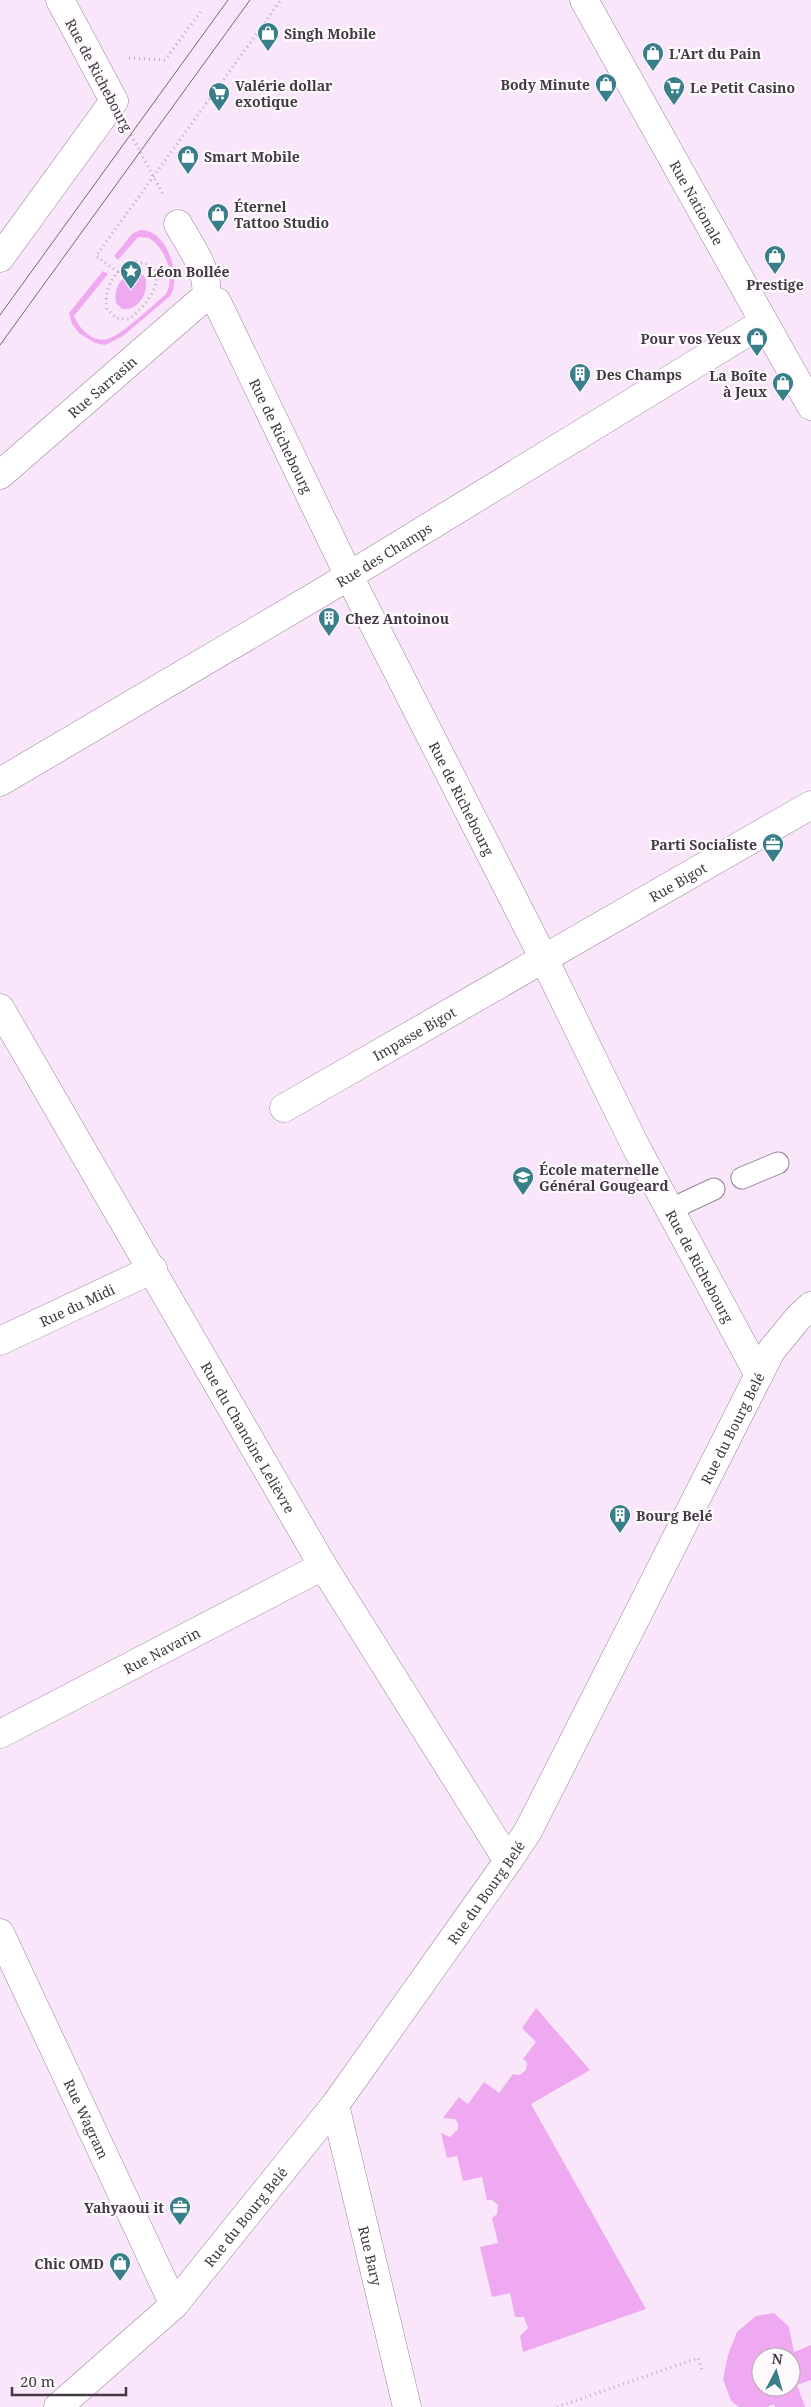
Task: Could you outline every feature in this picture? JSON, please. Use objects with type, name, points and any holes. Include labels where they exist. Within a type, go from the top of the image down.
[{"type":"street","name":"Rue de Richebourg","points":[[60,0],[114,101]]},
{"type":"street","name":"Rue Nationale","points":[[584,0],[811,406]]},
{"type":"street","points":[[0,258],[114,101]]},
{"type":"street","points":[[178,224],[204,272],[208,289],[205,299]]},
{"type":"street","name":"Rue de Richebourg","points":[[205,299],[218,302],[349,576],[544,959],[636,1147],[759,1375]]},
{"type":"street","name":"Rue Sarrasin","points":[[0,475],[191,309],[205,299]]},
{"type":"street","name":"Rue des Champs","points":[[0,782],[349,576],[764,322]]},
{"type":"street","name":"Rue Bigot","points":[[544,959],[811,805]]},
{"type":"street","name":"Impasse Bigot","points":[[284,1108],[544,959]]},
{"type":"street","name":"Rue du Chanoine Lelièvre","points":[[0,1008],[323,1566],[508,1861]]},
{"type":"street","name":"Rue du Midi","points":[[0,1341],[152,1269]]},
{"type":"street","name":"Rue du Bourg Belé","points":[[58,2407],[174,2305],[335,2105],[508,1861],[528,1831],[772,1351],[798,1318],[811,1306]]},
{"type":"street","name":"Rue Navarin","points":[[0,1734],[323,1566]]},
{"type":"street","name":"Rue Wagram","points":[[0,1933],[174,2305]]},
{"type":"street","name":"Rue Bary","points":[[335,2105],[407,2407]]},
{"type":"lane","points":[[742,1178],[778,1163]]},
{"type":"lane","points":[[669,1210],[714,1189]]},
{"type":"path","points":[[118,272],[96,256],[281,0]]},
{"type":"path","points":[[165,60],[202,10]]},
{"type":"path","name":"Rue de Richebourg","points":[[114,101],[154,177]]},
{"type":"path","points":[[136,262],[150,266],[155,274],[155,283],[149,300],[140,310],[125,319],[113,316],[106,304],[107,293],[118,272],[125,266],[136,262]]},
{"type":"path","points":[[557,2407],[698,2358],[702,2370]]},
{"type":"shaded area","points":[[140,230],[149,231],[157,237],[170,255],[173,266],[174,287],[170,296],[123,336],[105,345],[95,343],[79,333],[72,324],[69,313],[103,271],[108,274],[74,316],[83,330],[96,339],[107,339],[120,333],[166,294],[169,287],[168,263],[160,249],[149,238],[138,237],[118,260],[114,256],[132,234]]},
{"type":"shaded area","points":[[134,273],[143,275],[146,279],[144,296],[133,307],[122,309],[116,303],[117,288],[125,277]]},
{"type":"shaded area","points":[[536,2008],[590,2070],[531,2104],[646,2309],[523,2352],[520,2336],[528,2328],[524,2317],[515,2317],[510,2293],[492,2297],[480,2247],[498,2243],[492,2218],[497,2214],[498,2205],[492,2200],[487,2200],[482,2177],[463,2181],[457,2156],[447,2158],[441,2133],[450,2137],[458,2129],[455,2119],[443,2118],[459,2097],[468,2104],[484,2082],[499,2093],[513,2074],[520,2075],[526,2070],[527,2062],[523,2059],[536,2042],[522,2028]]},
{"type":"shaded area","points":[[774,2313],[789,2327],[793,2347],[751,2347],[751,2397],[801,2396],[805,2407],[775,2407],[774,2404],[767,2407],[739,2407],[731,2401],[723,2379],[728,2355],[737,2332],[756,2316]]},
{"type":"shaded area","points":[[811,2345],[811,2380],[801,2384],[801,2349]]},
{"type":"tram line","points":[[0,315],[228,0]]},
{"type":"tram line","points":[[0,345],[250,0]]},
{"type":"place","name":"Singh Mobile","points":[[268,52]]},
{"type":"place","name":"L'Art du Pain","points":[[653,72]]},
{"type":"place","name":"Body Minute","points":[[606,103]]},
{"type":"place","name":"Le Petit Casino","points":[[674,106]]},
{"type":"place","name":"Valérie dollar exotique","points":[[219,112]]},
{"type":"place","name":"Smart Mobile","points":[[188,175]]},
{"type":"place","name":"Éternel Tattoo Studio","points":[[218,233]]},
{"type":"place","name":"Prestige","points":[[775,275]]},
{"type":"place","name":"Léon Bollée","points":[[131,290]]},
{"type":"place","name":"Pour vos Yeux","points":[[757,357]]},
{"type":"place","name":"Des Champs","points":[[580,393]]},
{"type":"place","name":"La Boîte à Jeux","points":[[783,402]]},
{"type":"place","name":"Chez Antoinou","points":[[329,637]]},
{"type":"place","name":"Parti Socialiste","points":[[773,863]]},
{"type":"place","name":"École maternelle Général Gougeard","points":[[523,1196]]},
{"type":"place","name":"Bourg Belé","points":[[620,1534]]},
{"type":"place","name":"Yahyaoui it","points":[[180,2226]]},
{"type":"place","name":"Chic OMD","points":[[120,2282]]}]
